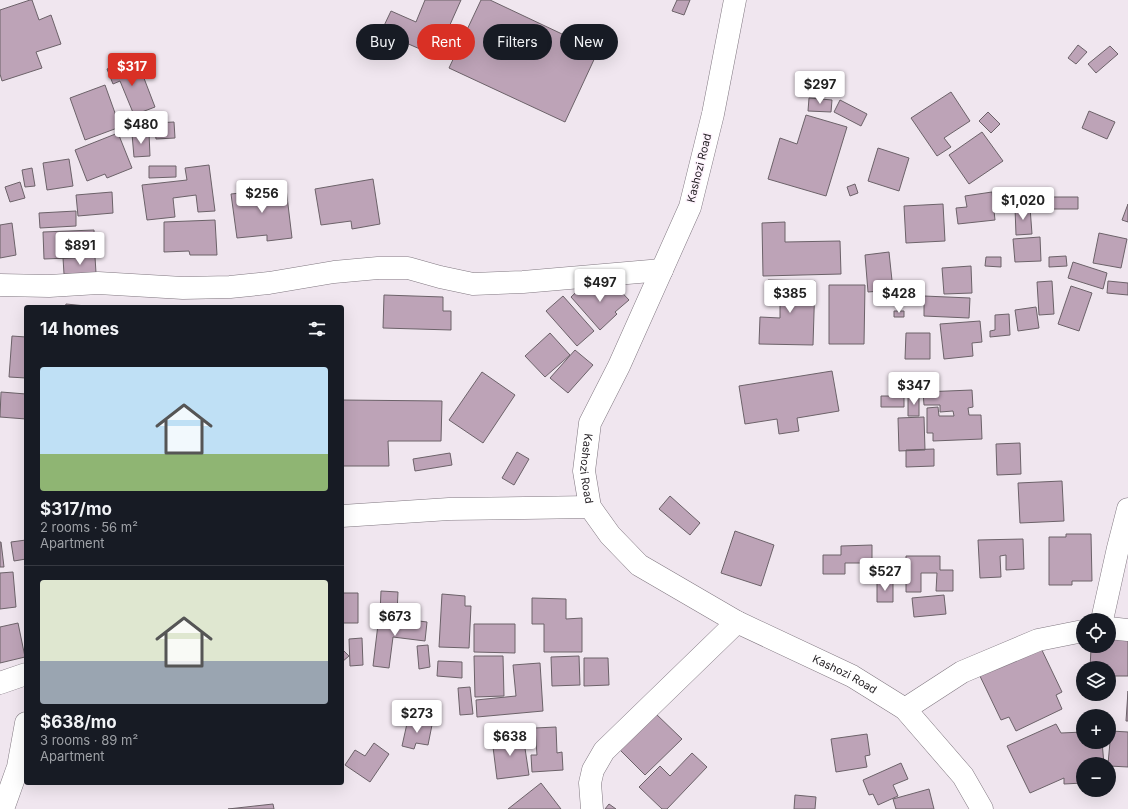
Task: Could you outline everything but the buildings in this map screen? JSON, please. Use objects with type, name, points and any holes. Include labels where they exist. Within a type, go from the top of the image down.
[{"type":"street","name":"Kashozi Road","points":[[732,2],[713,114],[690,207],[619,366],[590,423],[584,471],[590,507],[610,535],[639,565],[737,622],[852,676],[905,709],[963,776],[982,809]]},
{"type":"street","points":[[0,285],[49,286],[98,283],[183,288],[230,286],[269,283],[334,272],[378,268],[408,268],[440,278],[473,284],[524,282],[662,270]]},
{"type":"street","points":[[344,516],[449,509],[590,507]]},
{"type":"street","points":[[1104,613],[1128,509]]},
{"type":"street","points":[[592,809],[590,784],[593,770],[604,751],[737,622]]},
{"type":"street","points":[[1116,629],[1128,630]]},
{"type":"street","points":[[905,709],[962,672],[1038,640],[1076,632]]},
{"type":"street","points":[[0,683],[24,675]]},
{"type":"street","points":[[4,809],[18,767],[24,734]]}]
